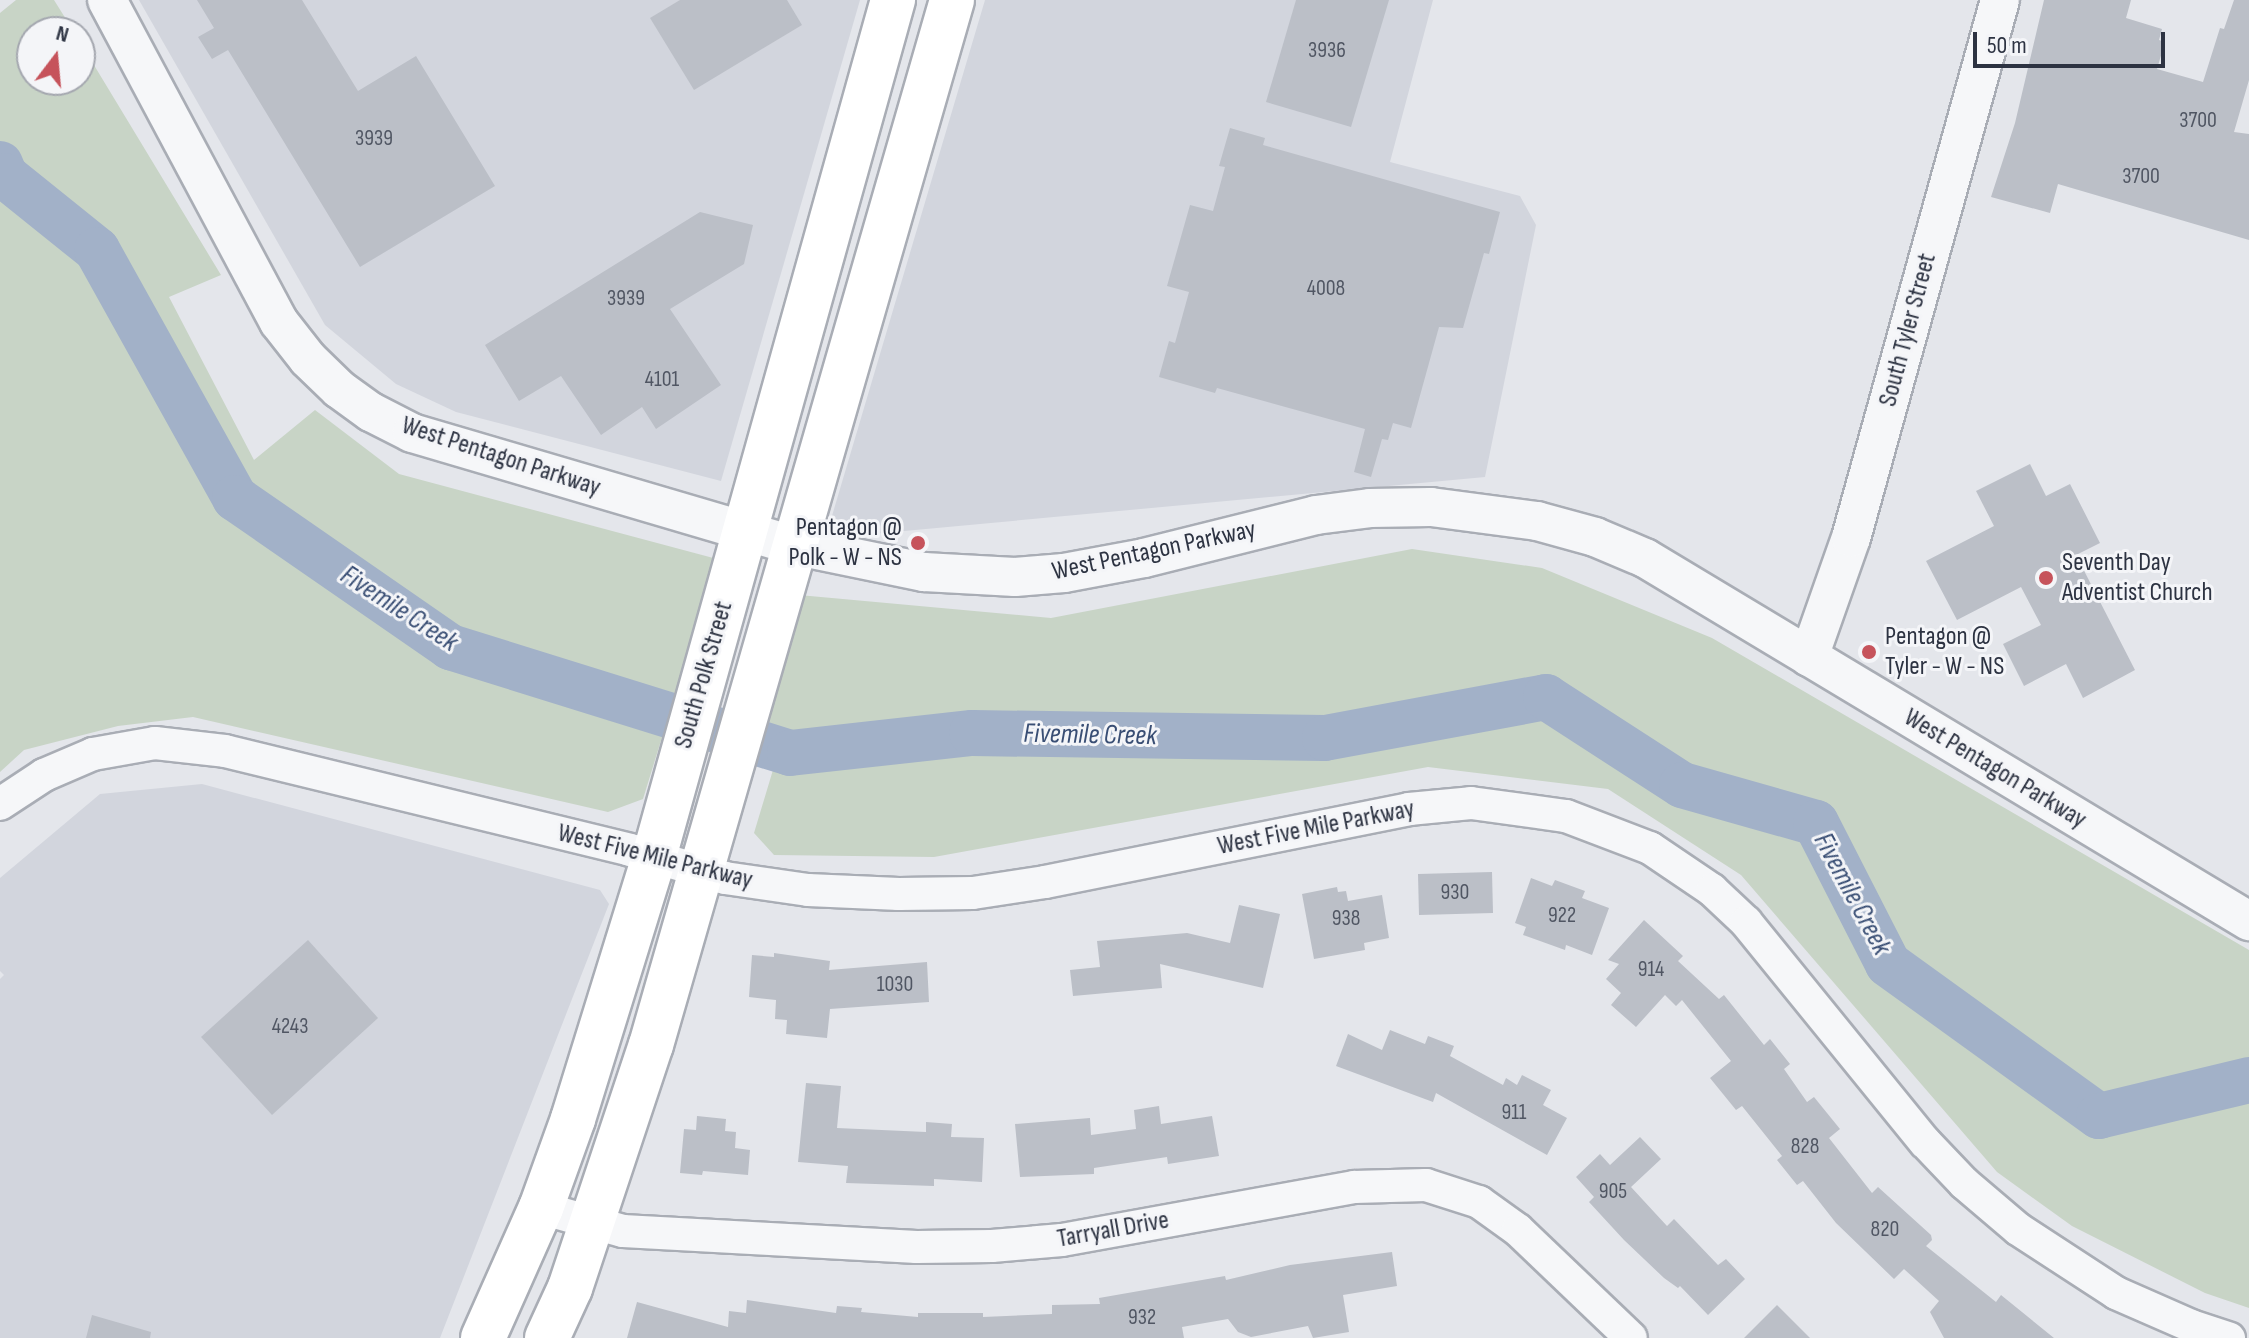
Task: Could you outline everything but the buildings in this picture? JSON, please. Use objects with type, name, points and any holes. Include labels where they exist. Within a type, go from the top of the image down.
[{"type":"main road","name":"South Polk Street","points":[[483,1338],[541,1208],[586,1078],[654,857],[893,0]]},
{"type":"main road","name":"South Polk Street","points":[[547,1338],[570,1288],[651,1045],[792,545],[952,0]]},
{"type":"main road","points":[[843,185],[894,197]]},
{"type":"main road","points":[[563,1338],[570,1288]]},
{"type":"street","name":"West Pentagon Parkway","points":[[107,0],[279,322],[308,359],[339,389],[371,412],[412,433],[744,532],[924,572],[1015,577],[1107,566],[1316,515],[1370,508],[1431,507],[1490,513],[1595,537],[1645,558],[2249,921]]},
{"type":"street","name":"South Tyler Street","points":[[1809,657],[1851,538],[2000,0]]},
{"type":"street","name":"West Five Mile Parkway","points":[[0,804],[44,775],[93,754],[155,743],[225,751],[700,871],[808,890],[973,893],[1409,809],[1471,803],[1566,816],[1650,848],[1712,890],[1746,922],[1925,1142],[1964,1183],[2018,1229],[2073,1268],[2189,1332],[2229,1338]]},
{"type":"street","name":"Tarryall Drive","points":[[541,1208],[623,1231],[682,1236],[917,1247],[992,1246],[1062,1240],[1354,1187],[1426,1185],[1479,1202],[1518,1230],[1631,1338]]},
{"type":"shaded area","points":[[139,0],[860,0],[721,481],[456,412],[396,384],[325,325]]},
{"type":"shaded area","points":[[985,0],[1433,0],[1390,162],[1520,196],[1536,225],[1485,477],[861,535],[829,526]]},
{"type":"shaded area","points":[[202,784],[600,890],[609,904],[440,1338],[0,1338],[0,979],[4,975],[0,971],[0,878],[100,794]]},
{"type":"green space","points":[[16,0],[54,0],[64,16],[16,16],[16,96],[96,96],[96,68],[221,275],[169,297],[254,460],[315,410],[399,474],[717,559],[643,799],[608,812],[193,717],[118,726],[24,750],[0,772],[0,13]]},
{"type":"green space","points":[[1412,549],[1542,568],[1712,638],[2249,950],[2249,1308],[2205,1293],[2072,1226],[1997,1172],[1741,875],[1608,789],[1428,767],[934,857],[774,855],[754,833],[785,730],[759,732],[799,595],[1051,618]]},
{"type":"waterway","name":"Fivemile Creek","points":[[0,164],[5,176],[97,250],[235,498],[450,647],[790,753],[972,733],[1325,738],[1546,697],[1682,785],[1816,823],[1888,964],[2099,1116],[2249,1080]]},
{"type":"place","name":"Pentagon @ Polk - W - NS","points":[[918,543]]},
{"type":"place","name":"Seventh Day Adventist Church","points":[[2046,578]]},
{"type":"place","name":"Pentagon @ Tyler - W - NS","points":[[1869,652]]}]
